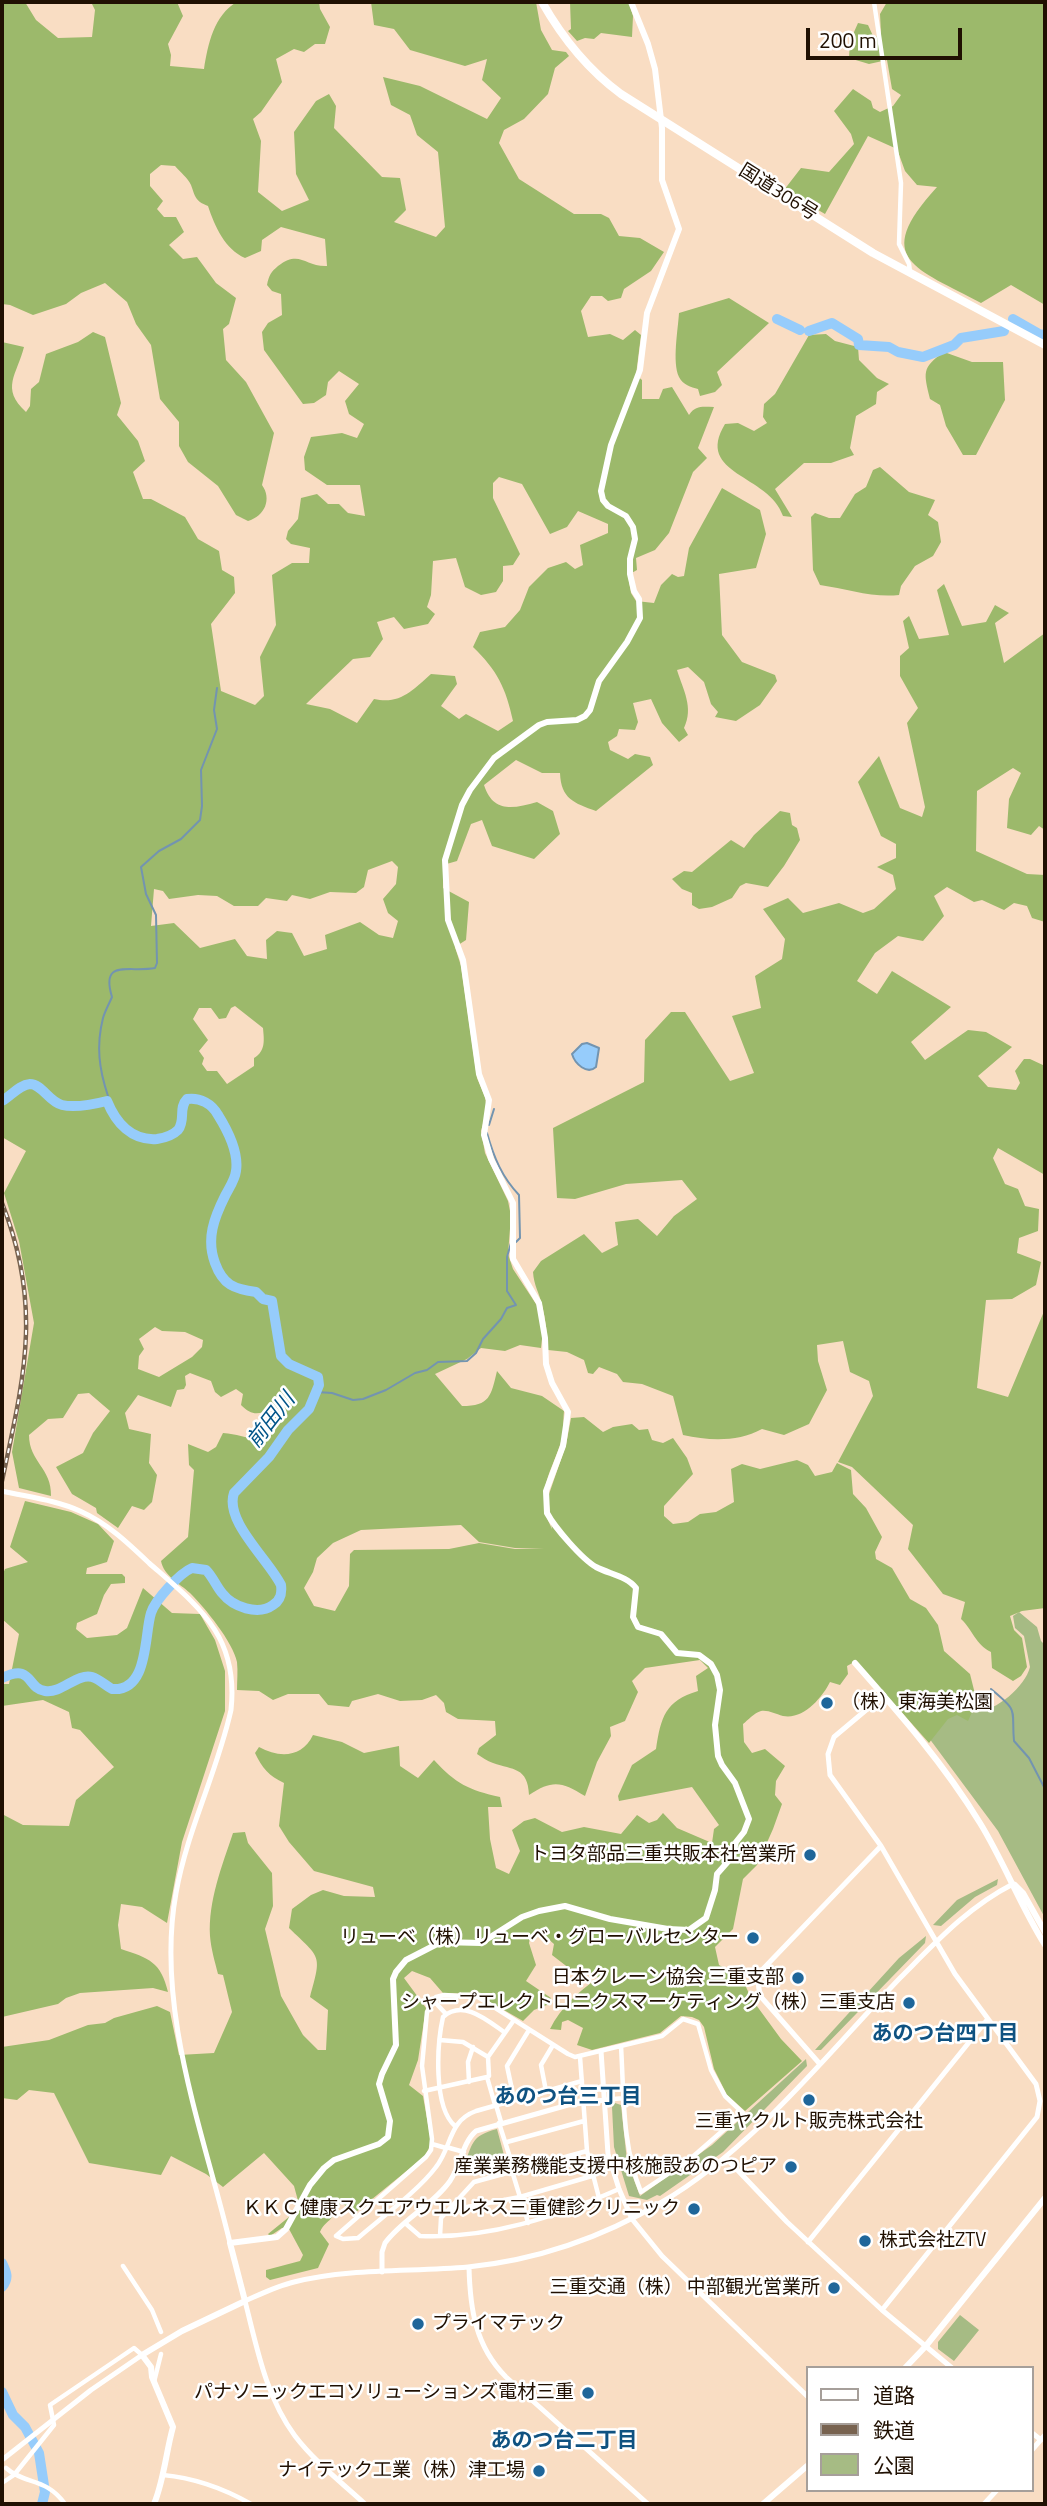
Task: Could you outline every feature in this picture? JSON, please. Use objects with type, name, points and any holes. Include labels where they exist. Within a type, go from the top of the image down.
[{"type":"highway","name":"国道306号","points":[[542,2],[559,30],[587,65],[621,94],[831,227],[910,273],[1045,345]]},
{"type":"main road","points":[[153,2504],[173,2427],[154,2383],[151,2367],[142,2355],[190,2327],[245,2301],[230,2243],[278,2237],[286,2229],[324,2168],[334,2160],[379,2144],[388,2137],[390,2121],[379,2084],[396,2045],[393,1979],[405,1960],[441,1942],[481,1943],[522,1917],[565,1906],[610,1919],[689,1930],[706,1918],[717,1874],[732,1857],[736,1842],[749,1819],[735,1783],[719,1756],[715,1725],[720,1690],[711,1664],[696,1654],[677,1653],[661,1634],[638,1627],[633,1617],[636,1588],[632,1583],[588,1562],[547,1513],[546,1491],[563,1446],[568,1412],[552,1383],[546,1364],[539,1303],[513,1259],[513,1203],[491,1159],[484,1135],[489,1100],[479,1074],[465,970],[448,920],[446,893],[446,852],[459,811],[470,790],[499,753],[533,729],[547,722],[577,720],[585,716],[590,710],[601,677],[627,642],[639,618],[639,599],[630,575],[630,559],[635,539],[633,527],[628,518],[611,509],[601,495],[611,445],[640,370],[647,313],[679,229],[662,180],[660,120],[653,63],[631,2]]},
{"type":"main road","points":[[855,1662],[920,1737],[953,1781],[988,1836],[1017,1897],[1045,1945]]},
{"type":"main road","points":[[1013,1884],[1023,1893],[1045,1932]]},
{"type":"main road","points":[[907,2366],[1045,2198]]},
{"type":"main road","points":[[763,2504],[806,2467]]},
{"type":"street","points":[[874,2],[900,176],[899,244],[909,264],[910,273]]},
{"type":"street","points":[[2,1491],[62,1505],[92,1517],[117,1533],[201,1608],[219,1637],[229,1661],[232,1684],[229,1721],[182,1863],[173,1909],[170,1952],[174,2015],[181,2052],[230,2243]]},
{"type":"street","points":[[882,2310],[1037,2117],[1040,2101],[1036,2084],[955,1974],[881,1846],[834,1782],[829,1771],[827,1759],[830,1745],[837,1733],[884,1695]]},
{"type":"street","points":[[819,2063],[762,1998],[758,1988],[759,1978],[763,1969],[881,1846]]},
{"type":"street","points":[[365,2504],[307,2449],[282,2415],[265,2379],[245,2301],[271,2290],[314,2278],[469,2267],[514,2260],[553,2250],[632,2219],[665,2201],[726,2158],[936,1941],[970,1910],[1013,1884]]},
{"type":"street","points":[[582,2081],[472,2112],[455,2126],[441,2160],[428,2177],[358,2238],[343,2239],[336,2236],[426,2157],[432,2144],[422,2066],[426,2015],[433,2000],[443,1994],[474,1996],[568,2054],[580,2057],[601,2051],[621,2046],[662,2036],[683,2019],[696,2022],[701,2030],[711,2070],[725,2096],[743,2113],[689,2160],[641,2192],[628,2149],[621,2046]]},
{"type":"street","points":[[433,2000],[446,2014]]},
{"type":"street","points":[[455,2126],[446,2115],[441,2089],[442,2021],[446,2014],[455,2011],[475,2012],[504,2032]]},
{"type":"street","points":[[514,2020],[488,2057],[487,2077],[528,2223]]},
{"type":"street","points":[[808,2242],[987,2020]]},
{"type":"street","points":[[514,2099],[507,2066],[529,2030]]},
{"type":"street","points":[[440,2040],[459,2040],[488,2057]]},
{"type":"street","points":[[546,2091],[541,2065],[553,2045]]},
{"type":"street","points":[[469,2081],[468,2062],[473,2047]]},
{"type":"street","points":[[601,2051],[608,2154],[632,2219],[662,2256],[806,2395]]},
{"type":"street","points":[[580,2057],[587,2151],[599,2198]]},
{"type":"street","points":[[424,2091],[487,2077]]},
{"type":"street","points":[[382,2272],[385,2243],[446,2187],[455,2173],[469,2138],[476,2131],[500,2122],[583,2102],[624,2098]]},
{"type":"street","points":[[507,2142],[584,2121]]},
{"type":"street","points":[[432,2144],[464,2152]]},
{"type":"street","points":[[440,2236],[440,2222],[474,2182],[587,2151]]},
{"type":"street","points":[[726,2158],[808,2242],[882,2310],[949,2366]]},
{"type":"street","points":[[451,2210],[520,2197],[592,2176]]},
{"type":"street","points":[[405,2223],[419,2236],[494,2230],[528,2223],[619,2189]]},
{"type":"street","points":[[123,2266],[152,2310],[161,2332]]},
{"type":"street","points":[[469,2267],[473,2317],[480,2339],[495,2364],[506,2377],[648,2504]]},
{"type":"street","points":[[2,2460],[90,2390],[142,2355],[134,2348],[50,2405],[54,2425],[14,2475],[2,2483]]},
{"type":"street","points":[[154,2383],[161,2354]]},
{"type":"street","points":[[6,2468],[14,2475],[49,2488],[65,2504]]},
{"type":"street","points":[[162,2475],[188,2477],[216,2486],[251,2504]]},
{"type":"street","points":[[352,2504],[356,2496]]},
{"type":"green space","points":[[2,2],[25,2],[36,20],[58,38],[92,37],[95,10],[91,2],[177,2],[183,16],[168,44],[170,66],[204,69],[210,40],[218,22],[237,2],[319,2],[330,27],[325,44],[315,44],[304,52],[294,49],[276,59],[282,82],[253,119],[261,141],[258,192],[282,211],[309,200],[296,174],[294,132],[316,101],[329,94],[336,106],[334,128],[382,177],[400,178],[406,210],[394,222],[436,237],[445,227],[438,152],[417,135],[410,115],[391,105],[383,77],[420,86],[487,119],[501,98],[482,80],[487,59],[465,66],[410,50],[394,29],[374,25],[371,2],[536,2],[541,30],[552,50],[566,52],[569,56],[555,68],[548,94],[524,119],[504,130],[499,143],[519,179],[574,214],[601,214],[609,218],[619,236],[640,238],[664,252],[651,271],[624,289],[621,298],[608,301],[602,296],[591,296],[581,311],[588,337],[610,334],[623,340],[635,330],[641,335],[636,375],[642,380],[642,399],[659,399],[663,389],[672,387],[689,415],[697,408],[714,407],[698,448],[707,458],[693,472],[669,533],[655,550],[636,558],[637,570],[628,575],[631,593],[636,601],[654,603],[661,585],[672,574],[684,576],[689,548],[722,488],[760,510],[766,534],[756,568],[719,574],[722,635],[742,662],[775,675],[777,681],[760,705],[736,721],[715,717],[718,712],[711,704],[704,682],[688,667],[677,670],[688,706],[684,728],[688,735],[679,742],[662,723],[651,699],[633,703],[638,722],[635,730],[619,729],[617,736],[608,742],[610,750],[628,759],[635,754],[650,757],[653,765],[596,811],[570,799],[563,789],[560,773],[542,773],[516,760],[484,785],[488,794],[498,805],[505,807],[537,802],[553,811],[560,834],[534,859],[492,846],[482,820],[471,824],[457,861],[443,865],[443,888],[469,902],[466,940],[455,947],[461,966],[477,1078],[487,1109],[481,1131],[485,1153],[508,1201],[511,1216],[508,1254],[513,1269],[538,1307],[543,1330],[541,1348],[520,1345],[505,1351],[481,1348],[467,1359],[435,1374],[462,1406],[478,1404],[488,1398],[497,1371],[511,1388],[542,1396],[564,1411],[562,1439],[544,1493],[544,1504],[552,1529],[548,1497],[566,1445],[571,1418],[584,1417],[603,1432],[613,1427],[632,1424],[639,1430],[648,1429],[652,1440],[663,1443],[673,1438],[687,1458],[693,1474],[664,1506],[664,1516],[673,1524],[688,1522],[700,1514],[716,1512],[734,1502],[731,1469],[742,1464],[760,1469],[797,1460],[808,1465],[815,1476],[832,1472],[837,1463],[851,1470],[853,1494],[866,1508],[882,1537],[875,1552],[876,1559],[892,1568],[910,1599],[926,1608],[938,1625],[944,1651],[970,1674],[975,1694],[968,1721],[957,1715],[948,1719],[929,1743],[856,1661],[847,1666],[848,1674],[840,1685],[830,1682],[817,1701],[798,1715],[783,1716],[761,1711],[743,1724],[744,1742],[752,1753],[765,1749],[785,1766],[776,1781],[775,1795],[782,1804],[757,1865],[743,1879],[733,1929],[715,1947],[719,1965],[742,1978],[751,1998],[781,2039],[802,2061],[745,2111],[727,2095],[714,2069],[704,2027],[699,2020],[692,2017],[681,2016],[660,2033],[592,2050],[577,2045],[583,2028],[568,2020],[562,2022],[561,2030],[550,2029],[571,2000],[598,1978],[593,1973],[574,1972],[552,1955],[554,1944],[540,1932],[531,1934],[529,1943],[536,1965],[526,1981],[551,1998],[547,2005],[534,2010],[523,2021],[476,1994],[443,1993],[430,1978],[412,1971],[404,1978],[426,2008],[418,2060],[409,2085],[423,2096],[430,2146],[425,2156],[355,2213],[342,2203],[340,2205],[320,2232],[329,2244],[318,2268],[270,2280],[266,2277],[266,2270],[300,2261],[303,2255],[289,2229],[282,2228],[270,2236],[268,2234],[300,2208],[294,2186],[264,2153],[223,2187],[206,2174],[171,2156],[161,2175],[89,2163],[54,2093],[29,2090],[17,2100],[2,2098],[2,2047],[49,2040],[88,2025],[105,2023],[157,2006],[170,2012],[179,2055],[214,2053],[232,2012],[223,1975],[218,1974],[212,1951],[211,1910],[233,1833],[245,1832],[248,1843],[272,1873],[273,1906],[265,1929],[281,1996],[303,2035],[318,2050],[326,2050],[328,2010],[310,1997],[316,1972],[316,1958],[289,1928],[292,1909],[323,1890],[344,1896],[375,1897],[373,1887],[314,1871],[289,1842],[279,1826],[284,1783],[260,1763],[255,1753],[259,1747],[274,1753],[289,1754],[303,1748],[313,1735],[342,1742],[364,1753],[399,1746],[400,1766],[418,1778],[434,1760],[464,1785],[500,1797],[502,1807],[488,1807],[490,1839],[496,1868],[509,1874],[520,1851],[512,1830],[524,1821],[535,1818],[562,1832],[584,1827],[621,1834],[637,1815],[649,1823],[657,1820],[663,1813],[677,1828],[712,1843],[714,1829],[719,1825],[692,1787],[619,1801],[618,1796],[632,1765],[656,1749],[666,1712],[678,1700],[698,1691],[696,1676],[708,1668],[700,1660],[645,1668],[632,1681],[638,1692],[625,1721],[610,1727],[611,1736],[597,1762],[585,1796],[557,1784],[545,1786],[529,1795],[526,1779],[522,1774],[477,1754],[479,1748],[496,1735],[495,1721],[458,1719],[446,1712],[444,1703],[436,1695],[422,1700],[400,1701],[378,1694],[352,1701],[349,1707],[328,1705],[319,1694],[288,1694],[273,1700],[259,1691],[237,1690],[237,1662],[230,1645],[203,1607],[169,1575],[161,1561],[188,1537],[194,1470],[189,1465],[188,1444],[208,1452],[216,1447],[223,1433],[264,1438],[274,1414],[270,1410],[258,1413],[248,1411],[241,1405],[243,1394],[236,1389],[221,1397],[215,1392],[211,1381],[190,1373],[185,1376],[184,1389],[177,1390],[171,1407],[138,1395],[125,1413],[129,1429],[151,1434],[149,1463],[157,1475],[152,1502],[144,1510],[132,1506],[118,1528],[97,1513],[96,1508],[72,1494],[56,1467],[83,1453],[93,1433],[110,1411],[89,1393],[78,1394],[63,1418],[48,1419],[29,1435],[33,1452],[48,1478],[51,1496],[19,1488],[12,1452],[34,1323],[19,1241],[4,1193],[26,1151],[2,1137],[2,342],[24,347],[12,388],[18,403],[26,412],[30,406],[31,389],[39,382],[46,354],[78,342],[93,332],[105,337],[121,403],[117,415],[138,441],[145,461],[133,472],[143,499],[151,499],[185,517],[198,539],[219,551],[222,570],[234,577],[235,593],[211,624],[221,691],[255,705],[264,696],[260,657],[276,625],[272,575],[292,563],[309,563],[310,548],[291,544],[286,539],[288,531],[298,519],[301,498],[317,494],[328,504],[339,504],[348,513],[365,516],[360,485],[327,485],[305,470],[304,457],[311,437],[342,433],[357,438],[364,424],[349,414],[345,401],[359,384],[339,371],[328,382],[326,395],[314,403],[303,404],[264,350],[262,332],[268,323],[282,315],[281,294],[272,291],[267,285],[271,274],[278,266],[292,259],[327,266],[325,239],[281,227],[262,240],[261,251],[245,258],[226,243],[208,206],[198,200],[190,182],[175,166],[161,165],[150,174],[150,186],[163,201],[157,209],[164,217],[176,217],[184,232],[169,245],[183,259],[197,257],[216,283],[236,298],[229,324],[223,329],[226,360],[246,382],[274,433],[262,485],[266,496],[265,506],[254,519],[248,521],[236,515],[218,486],[188,462],[179,446],[179,422],[160,399],[151,345],[136,324],[127,302],[105,283],[81,293],[66,304],[33,315],[2,304]],"holes":[[[499,477],[522,484],[550,534],[567,527],[578,511],[608,524],[608,533],[580,545],[583,565],[575,569],[566,562],[548,568],[529,587],[520,610],[505,627],[480,632],[473,647],[499,680],[513,721],[498,731],[466,714],[459,719],[441,706],[457,684],[455,676],[431,674],[406,695],[391,700],[374,699],[357,723],[330,709],[306,704],[353,659],[370,657],[383,639],[377,622],[394,617],[404,629],[428,624],[435,614],[427,607],[431,595],[433,561],[456,558],[465,587],[481,595],[496,592],[503,581],[503,566],[513,565],[520,554],[493,498],[493,483]],[[392,861],[398,867],[396,884],[383,899],[388,913],[398,921],[393,938],[379,935],[360,922],[325,935],[327,949],[304,956],[292,933],[277,931],[266,940],[267,959],[247,956],[235,939],[200,948],[174,923],[151,926],[154,889],[163,891],[169,899],[198,895],[217,896],[234,906],[258,906],[266,898],[287,901],[292,895],[310,899],[330,892],[356,893],[364,887],[368,870]],[[235,1006],[263,1028],[264,1041],[261,1052],[254,1058],[254,1066],[227,1084],[217,1071],[207,1071],[202,1064],[204,1058],[199,1051],[208,1040],[193,1019],[199,1008],[211,1008],[219,1019],[226,1018]],[[155,1327],[162,1331],[185,1332],[203,1340],[202,1347],[192,1357],[159,1377],[138,1369],[139,1356],[144,1349],[139,1339]],[[461,1525],[479,1542],[515,1548],[544,1549],[515,1549],[479,1543],[449,1549],[354,1550],[350,1554],[349,1586],[335,1611],[314,1606],[304,1588],[317,1558],[333,1543],[361,1530]]]},
{"type":"green space","points":[[570,2],[629,2],[633,16],[632,37],[601,33],[594,39],[577,41],[568,31],[571,29]]},
{"type":"green space","points":[[887,2],[1045,2],[1045,305],[1011,285],[981,303],[921,270],[910,259],[905,247],[907,231],[917,212],[937,187],[917,185],[905,171],[897,149],[868,136],[825,214],[784,190],[801,168],[829,172],[854,144],[851,134],[834,111],[853,89],[871,101],[873,108],[880,112],[893,106],[901,95],[892,89],[887,60],[869,64],[849,58],[850,41],[858,23],[868,25],[874,38],[881,34],[880,14]]},
{"type":"green space","points":[[729,298],[769,323],[717,372],[722,385],[715,392],[700,396],[698,389],[683,382],[677,371],[679,313]]},
{"type":"green space","points":[[826,334],[835,341],[858,347],[859,360],[877,378],[889,384],[877,392],[876,404],[856,416],[850,448],[854,455],[831,463],[804,463],[775,489],[792,517],[783,516],[775,502],[764,491],[726,464],[719,454],[718,441],[725,424],[738,423],[754,431],[767,423],[763,417],[764,404],[775,394],[809,335]]},
{"type":"green space","points":[[944,352],[972,362],[1003,362],[1005,400],[976,455],[963,455],[946,426],[940,405],[930,399],[926,372],[931,362]]},
{"type":"green space","points":[[880,467],[909,492],[935,500],[928,515],[938,522],[941,542],[933,556],[915,566],[901,586],[899,595],[870,594],[820,585],[813,570],[811,517],[815,513],[829,518],[840,518],[855,494],[866,487],[873,470]]},
{"type":"green space","points":[[944,584],[962,626],[986,622],[995,605],[1009,613],[995,623],[1004,663],[1045,633],[1045,830],[1039,826],[1031,835],[1007,828],[1009,799],[1021,773],[1013,768],[977,791],[976,851],[1027,874],[1045,875],[1045,922],[1032,918],[1027,906],[1014,903],[1004,910],[982,900],[974,902],[947,887],[934,896],[944,916],[923,941],[898,936],[875,953],[857,981],[877,994],[892,971],[951,1007],[911,1042],[925,1060],[968,1030],[986,1032],[1012,1047],[978,1076],[988,1087],[1016,1090],[1020,1083],[1015,1071],[1024,1059],[1045,1066],[1045,1175],[998,1148],[993,1158],[1005,1184],[1018,1189],[1025,1206],[1039,1209],[1038,1231],[1019,1238],[1017,1253],[1041,1262],[1036,1285],[1012,1299],[986,1300],[977,1388],[1008,1397],[1045,1309],[1045,1608],[1022,1611],[1010,1616],[1014,1630],[1022,1638],[1027,1667],[1021,1676],[1013,1681],[992,1668],[991,1652],[981,1645],[961,1619],[965,1602],[943,1594],[908,1549],[913,1525],[852,1467],[838,1462],[873,1396],[869,1381],[850,1372],[843,1341],[817,1345],[818,1361],[827,1390],[809,1424],[784,1435],[762,1429],[724,1439],[683,1435],[673,1396],[642,1384],[623,1382],[617,1374],[599,1367],[593,1374],[588,1373],[584,1360],[567,1352],[548,1350],[541,1300],[533,1272],[541,1261],[584,1234],[602,1253],[618,1245],[615,1222],[638,1219],[657,1236],[674,1216],[697,1199],[682,1180],[626,1184],[575,1199],[557,1198],[553,1128],[644,1082],[645,1040],[671,1012],[685,1012],[730,1081],[754,1073],[732,1016],[761,1008],[755,976],[782,959],[785,939],[763,909],[788,898],[803,913],[839,903],[863,913],[874,909],[896,889],[893,875],[877,867],[896,858],[896,844],[881,836],[858,782],[879,756],[900,808],[922,817],[925,807],[907,723],[918,708],[900,676],[900,656],[909,648],[903,621],[909,616],[919,639],[949,635],[937,590]]},
{"type":"green space","points":[[780,811],[790,813],[792,825],[797,828],[800,840],[768,887],[746,883],[740,886],[732,898],[712,907],[699,909],[692,905],[692,893],[682,889],[672,879],[684,871],[692,872],[731,840],[744,848]]},
{"type":"green space","points":[[25,1501],[71,1512],[98,1524],[114,1541],[107,1562],[87,1568],[86,1574],[122,1574],[125,1583],[111,1584],[97,1614],[77,1623],[76,1629],[87,1638],[117,1635],[127,1628],[143,1588],[172,1613],[200,1614],[215,1640],[225,1671],[225,1711],[182,1842],[167,1923],[142,1907],[121,1904],[118,1925],[121,1949],[152,1963],[162,1974],[168,1992],[153,1988],[80,1993],[58,2004],[2,2017],[2,1814],[23,1825],[69,1826],[76,1800],[114,1767],[80,1730],[72,1728],[69,1712],[43,1700],[2,1706],[2,1684],[9,1684],[19,1634],[2,1619],[2,1576],[5,1569],[28,1562],[10,1547]]},
{"type":"green space","points":[[1019,1612],[1037,1627],[1045,1645],[1045,1918],[998,1831],[926,1734],[954,1708],[971,1712],[984,1711],[1001,1703],[1016,1690],[1030,1667],[1024,1636],[1015,1628],[1013,1616]]},
{"type":"green space","points":[[998,1879],[997,1885],[975,1897],[941,1926],[933,1925],[957,1900]]},
{"type":"green space","points":[[926,1936],[925,1943],[821,2050],[815,2050],[899,1958]]},
{"type":"green space","points":[[806,2059],[807,2066],[723,2152],[660,2196],[647,2200],[629,2196],[614,2147],[612,2107],[615,2103],[621,2105],[627,2161],[640,2196],[712,2145]]},
{"type":"green space","points":[[497,2129],[508,2170],[490,2174],[486,2162],[463,2168],[477,2138]]},
{"type":"green space","points":[[960,2315],[979,2330],[954,2361],[938,2349],[938,2342]]},
{"type":"water","points":[[587,1043],[599,1048],[596,1067],[589,1070],[579,1065],[572,1054],[582,1044]]},
{"type":"waterway","points":[[777,319],[800,330]]},
{"type":"waterway","points":[[1013,319],[1041,335],[1045,334]]},
{"type":"waterway","points":[[809,331],[832,323],[858,339],[859,345],[889,347],[898,352],[923,357],[954,345],[961,338],[1004,331]]},
{"type":"waterway","points":[[107,1101],[99,1048],[103,1018],[112,997],[110,977],[120,970],[155,968],[157,963],[156,915],[146,894],[141,867],[159,851],[181,839],[200,820],[201,770],[217,729],[214,710],[217,688]]},
{"type":"waterway","name":"前田川","points":[[2,1101],[19,1088],[30,1084],[62,1105],[79,1106],[107,1101],[126,1129],[148,1139],[165,1137],[178,1130],[187,1099],[201,1100],[212,1108],[229,1135],[236,1164],[234,1178],[212,1229],[211,1246],[215,1263],[230,1285],[256,1292],[263,1299],[272,1301],[281,1356],[289,1364],[318,1377],[319,1385],[309,1409],[288,1430],[269,1457],[234,1493],[235,1516],[241,1528],[281,1585],[276,1603],[260,1610],[239,1606],[222,1593],[206,1570],[192,1568],[175,1581],[153,1608],[139,1672],[133,1681],[124,1687],[112,1689],[95,1678],[86,1677],[57,1690],[45,1691],[19,1673],[2,1678]]},
{"type":"waterway","points":[[489,1125],[494,1109]]},
{"type":"waterway","points":[[487,1133],[499,1167],[519,1195],[520,1238],[516,1242]]},
{"type":"waterway","points":[[317,1392],[332,1393],[353,1400],[363,1399],[386,1390],[415,1373],[427,1370],[438,1362],[467,1361],[476,1353],[483,1339],[507,1308],[516,1305],[507,1291],[507,1257],[511,1243]]},
{"type":"waterway","points":[[991,1689],[1010,1707],[1014,1741],[1029,1758],[1045,1789]]},
{"type":"waterway","name":"前田川","points":[[2,2263],[6,2275],[2,2287]]},
{"type":"waterway","name":"前田川","points":[[2,2392],[13,2415],[25,2427],[39,2453],[45,2492],[42,2504]]},
{"type":"railway","points":[[2,1203],[15,1241],[26,1309],[22,1375],[2,1481]]},
{"type":"place","name":"（株）東海美松園","points":[[827,1703]]},
{"type":"place","name":"トヨタ部品三重共販本社営業所","points":[[810,1855]]},
{"type":"place","name":"リューベ（株）リューベ・グローバルセンター","points":[[753,1938]]},
{"type":"place","name":"日本クレーン協会 三重支部","points":[[798,1978]]},
{"type":"place","name":"シャープエレクトロニクスマーケティング（株）三重支店","points":[[909,2003]]},
{"type":"place","name":"三重ヤクルト販売株式会社","points":[[809,2100]]},
{"type":"place","name":"産業業務機能支援中核施設あのつピア","points":[[791,2167]]},
{"type":"place","name":"ＫＫＣ健康スクエアウエルネス三重健診クリニック","points":[[694,2209]]},
{"type":"place","name":"株式会社ZTV","points":[[865,2241]]},
{"type":"place","name":"三重交通（株） 中部観光営業所","points":[[834,2288]]},
{"type":"place","name":"プライマテック","points":[[418,2324]]},
{"type":"place","name":"パナソニックエコソリューションズ電材三重","points":[[588,2393]]},
{"type":"place","name":"ナイテック工業（株）津工場","points":[[539,2471]]},
{"type":"district","name":"あのつ台四丁目","points":[[945,2035]]},
{"type":"district","name":"あのつ台三丁目","points":[[568,2098]]},
{"type":"district","name":"あのつ台二丁目","points":[[564,2442]]}]
